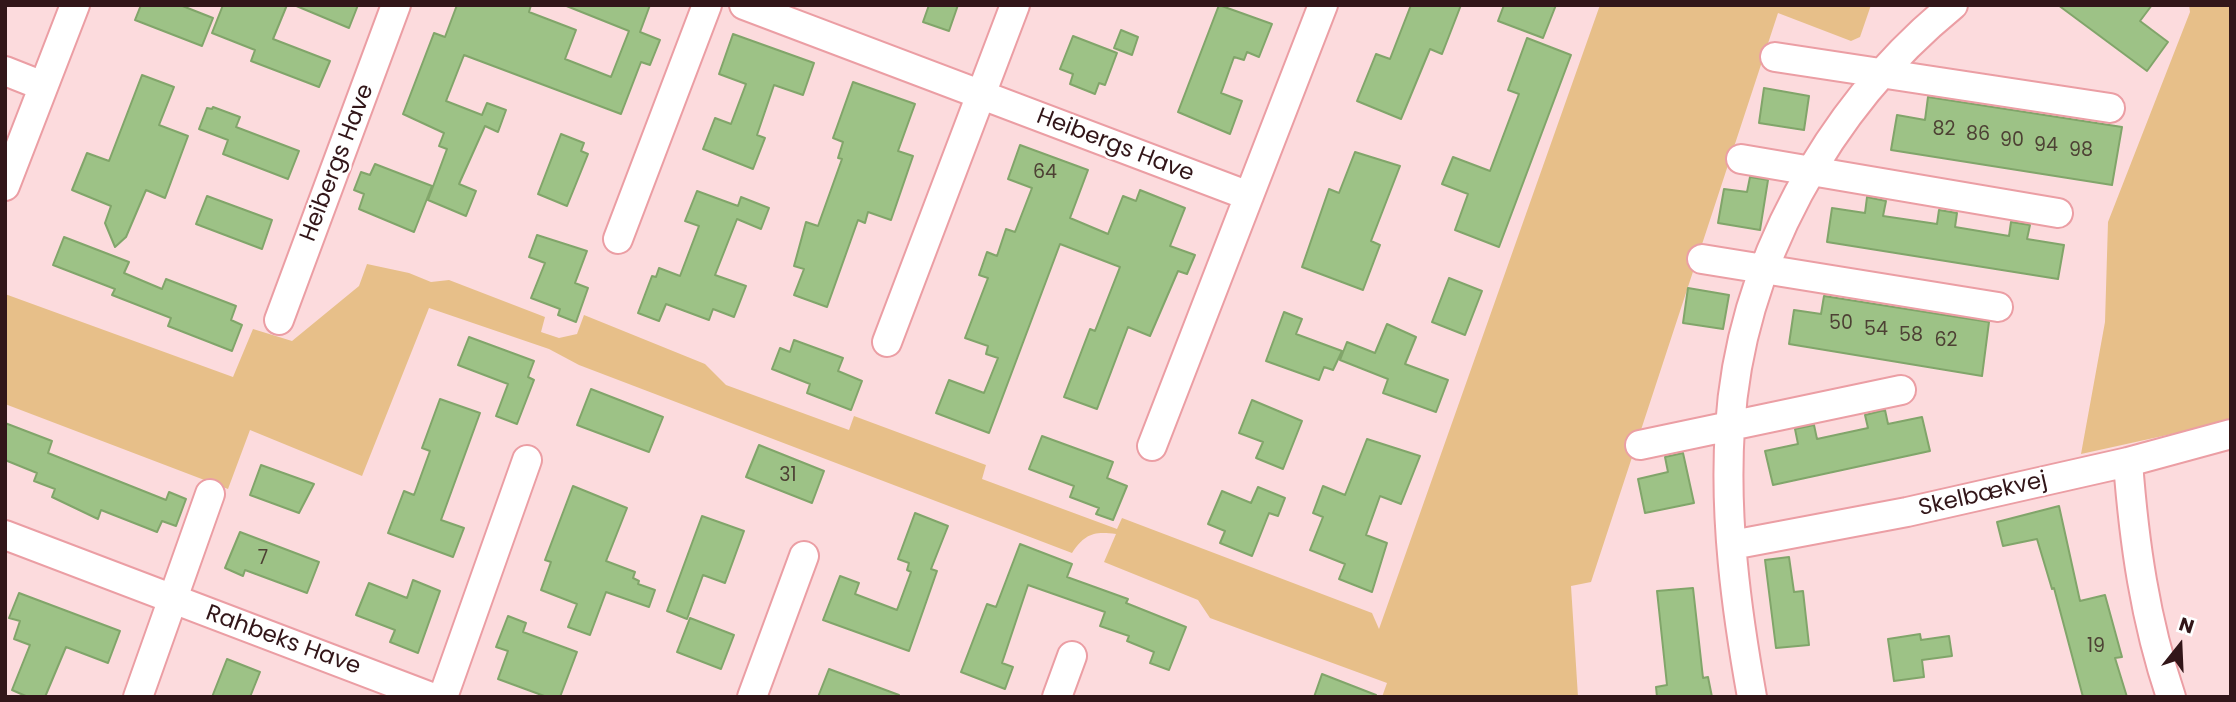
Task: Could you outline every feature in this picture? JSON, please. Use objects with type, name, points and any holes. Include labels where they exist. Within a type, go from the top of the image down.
[{"type":"street","points":[[5,186],[75,5]]},
{"type":"street","name":"Heibergs Have","points":[[279,320],[397,5]]},
{"type":"street","points":[[618,239],[707,5]]},
{"type":"street","name":"Heibergs Have","points":[[744,5],[1249,196]]},
{"type":"street","points":[[887,342],[1015,5]]},
{"type":"street","points":[[1152,446],[1323,5]]},
{"type":"street","points":[[1752,697],[1737,606],[1728,484],[1730,426],[1742,352],[1764,270],[1787,214],[1811,172],[1882,73],[1953,5]]},
{"type":"street","points":[[1775,57],[2110,108]]},
{"type":"street","points":[[5,71],[43,86]]},
{"type":"street","points":[[1741,159],[2058,213]]},
{"type":"street","points":[[1702,259],[1998,307]]},
{"type":"street","points":[[1640,445],[1901,390]]},
{"type":"street","name":"Skelbækvej","points":[[1732,545],[1907,512],[2128,462],[2231,434]]},
{"type":"street","points":[[443,697],[527,460]]},
{"type":"street","points":[[2128,462],[2138,565],[2152,634],[2171,697]]},
{"type":"street","points":[[138,697],[210,494]]},
{"type":"street","name":"Rahbeks Have","points":[[5,535],[431,697]]},
{"type":"street","points":[[752,697],[804,556]]},
{"type":"street","points":[[1057,697],[1072,656]]},
{"type":"shaded area","points":[[1600,5],[1871,5],[1860,37],[1851,41],[1778,13],[1591,582],[1571,586],[1578,697],[1382,697],[1387,683],[1210,618],[1198,600],[1104,562],[1116,534],[1090,535],[1072,553],[579,365],[549,349],[429,308],[362,476],[250,430],[228,489],[5,404],[5,294],[233,377],[253,329],[292,341],[359,286],[367,264],[409,273],[431,282],[449,280],[545,317],[541,332],[559,338],[577,334],[584,315],[705,364],[726,385],[849,430],[854,416],[986,465],[982,479],[1117,529],[1122,518],[1372,613],[1379,629]]},
{"type":"shaded area","points":[[2189,5],[2231,5],[2231,421],[2081,454],[2105,322],[2108,222],[2190,12]]},
{"type":"building","points":[[141,5],[180,5],[213,18],[202,46],[135,20]]},
{"type":"building","points":[[223,5],[287,5],[273,39],[330,61],[319,87],[251,61],[255,50],[212,33]]},
{"type":"building","points":[[294,5],[358,5],[349,28]]},
{"type":"building","points":[[457,5],[531,5],[529,12],[576,30],[565,59],[611,77],[629,31],[564,5],[650,5],[640,32],[660,40],[650,65],[641,62],[621,114],[464,55],[446,101],[482,115],[487,103],[506,110],[498,132],[485,126],[459,184],[476,191],[466,216],[428,200],[447,149],[439,146],[444,133],[403,114],[434,33],[445,37]]},
{"type":"building","points":[[929,5],[958,5],[949,31],[923,22]]},
{"type":"building","points":[[1219,5],[1272,24],[1259,57],[1247,52],[1244,60],[1234,57],[1221,93],[1242,101],[1230,134],[1178,112]]},
{"type":"building","points":[[1411,5],[1461,5],[1442,54],[1430,49],[1401,119],[1357,101],[1376,54],[1390,59]]},
{"type":"building","points":[[1504,5],[1556,5],[1543,38],[1498,21]]},
{"type":"building","points":[[2058,5],[2152,5],[2140,21],[2168,42],[2147,71]]},
{"type":"building","points":[[1121,30],[1138,37],[1132,55],[1114,48]]},
{"type":"building","points":[[733,34],[814,63],[803,95],[774,85],[757,135],[765,138],[753,169],[703,149],[715,118],[731,124],[746,84],[719,74]]},
{"type":"building","points":[[1073,36],[1117,53],[1105,85],[1099,83],[1095,94],[1070,84],[1073,74],[1060,69]]},
{"type":"building","points":[[1527,38],[1571,55],[1499,247],[1455,230],[1468,194],[1442,184],[1453,157],[1490,171],[1519,94],[1508,90]]},
{"type":"building","points":[[142,75],[174,87],[159,125],[188,136],[165,198],[146,190],[126,237],[115,247],[105,223],[111,206],[72,190],[87,153],[109,161]]},
{"type":"building","points":[[853,82],[915,104],[898,151],[913,156],[891,220],[868,212],[865,223],[858,220],[827,307],[794,295],[804,269],[794,266],[806,222],[818,226],[842,159],[838,158],[843,142],[833,138]]},
{"type":"building","points":[[1764,88],[1809,96],[1804,130],[1759,123]]},
{"type":"building","points":[[1928,97],[2122,127],[2112,185],[1891,150],[1897,115],[1925,120]]},
{"type":"building","points":[[213,107],[240,117],[236,127],[299,151],[288,179],[223,154],[228,140],[199,129],[207,108]]},
{"type":"building","points":[[561,134],[584,143],[581,151],[588,154],[567,206],[538,194]]},
{"type":"building","points":[[1020,145],[1088,170],[1070,218],[1108,234],[1123,196],[1136,201],[1140,190],[1185,208],[1170,246],[1195,255],[1187,274],[1178,271],[1150,336],[1128,327],[1097,409],[1064,397],[1090,329],[1095,331],[1120,267],[1060,244],[989,433],[936,413],[949,380],[984,393],[998,358],[986,354],[988,346],[965,338],[988,278],[979,275],[987,252],[997,256],[1006,229],[1015,232],[1032,188],[1008,179]]},
{"type":"building","points":[[1355,152],[1400,166],[1371,241],[1380,245],[1363,290],[1302,267],[1329,189],[1339,193]]},
{"type":"building","points":[[375,164],[432,186],[414,232],[359,209],[364,194],[354,190],[361,172],[370,175]]},
{"type":"building","points":[[1750,177],[1768,180],[1760,230],[1718,223],[1724,189],[1747,192]]},
{"type":"building","points":[[697,191],[738,206],[741,197],[769,208],[761,229],[737,219],[715,275],[746,286],[734,317],[713,309],[709,320],[666,304],[659,321],[638,313],[652,276],[656,277],[659,268],[680,276],[699,226],[685,221]]},
{"type":"building","points":[[207,196],[272,220],[262,249],[196,224]]},
{"type":"building","points":[[1867,197],[1886,201],[1883,216],[1937,224],[1939,210],[1957,213],[1955,227],[2009,236],[2011,222],[2030,225],[2027,239],[2064,245],[2058,279],[1827,242],[1832,208],[1865,213]]},
{"type":"building","points":[[537,235],[587,251],[575,283],[588,288],[576,322],[558,315],[560,309],[531,298],[545,263],[529,257]]},
{"type":"building","points":[[64,237],[129,262],[124,273],[162,289],[166,279],[236,306],[231,320],[242,325],[232,351],[168,326],[171,318],[112,295],[115,289],[53,265]]},
{"type":"building","points":[[1449,278],[1482,291],[1465,335],[1432,322]]},
{"type":"building","points":[[1688,288],[1729,295],[1723,329],[1683,323]]},
{"type":"building","points":[[1824,296],[1989,322],[1982,376],[1789,344],[1794,310],[1821,314]]},
{"type":"building","points":[[1284,312],[1302,319],[1296,334],[1342,351],[1333,370],[1324,367],[1319,380],[1266,361]]},
{"type":"building","points":[[1387,324],[1416,337],[1405,364],[1448,380],[1436,412],[1383,393],[1388,379],[1340,360],[1347,342],[1375,353]]},
{"type":"building","points":[[469,337],[534,361],[528,377],[534,380],[517,424],[496,416],[508,384],[458,365]]},
{"type":"building","points":[[794,340],[843,358],[838,371],[862,381],[851,410],[807,393],[810,384],[772,369],[780,348],[790,352]]},
{"type":"building","points":[[591,389],[663,417],[649,452],[577,425]]},
{"type":"building","points":[[440,399],[480,413],[441,520],[464,528],[453,557],[388,533],[404,491],[414,495],[430,451],[422,448]]},
{"type":"building","points":[[1252,400],[1302,421],[1283,469],[1256,458],[1263,442],[1239,433]]},
{"type":"building","points":[[1885,410],[1888,424],[1922,417],[1930,451],[1773,485],[1765,451],[1798,444],[1795,429],[1814,425],[1817,439],[1868,428],[1865,415]]},
{"type":"building","points":[[5,423],[52,441],[48,453],[166,500],[169,492],[186,499],[176,526],[162,521],[157,532],[101,510],[98,519],[52,497],[55,489],[34,481],[37,473],[5,460]]},
{"type":"building","points":[[1042,436],[1113,462],[1107,478],[1127,486],[1113,520],[1096,514],[1099,508],[1070,497],[1074,486],[1029,469]]},
{"type":"building","points":[[1367,439],[1420,456],[1401,504],[1380,496],[1366,535],[1387,543],[1372,592],[1339,579],[1345,564],[1310,550],[1323,517],[1313,513],[1323,486],[1345,495]]},
{"type":"building","points":[[759,445],[824,471],[812,503],[746,477]]},
{"type":"building","points":[[1683,453],[1694,503],[1645,513],[1638,479],[1668,472],[1665,457]]},
{"type":"building","points":[[261,465],[314,484],[299,513],[250,495]]},
{"type":"building","points":[[573,486],[627,508],[606,561],[635,572],[633,578],[639,581],[638,584],[655,590],[649,607],[606,592],[590,635],[568,627],[577,604],[541,590],[551,562],[545,560]]},
{"type":"building","points":[[1258,487],[1285,498],[1278,516],[1269,513],[1252,556],[1220,543],[1225,531],[1208,524],[1222,491],[1251,503]]},
{"type":"building","points":[[2059,506],[2080,601],[2105,595],[2122,657],[2115,658],[2127,697],[2083,697],[2054,588],[2052,589],[2037,539],[2003,546],[1997,522]]},
{"type":"building","points":[[915,513],[948,526],[931,569],[937,571],[909,651],[823,620],[840,576],[859,583],[855,594],[897,610],[911,572],[907,570],[909,563],[898,559]]},
{"type":"building","points":[[702,516],[744,531],[725,583],[703,575],[687,619],[667,611]]},
{"type":"building","points":[[240,532],[319,562],[307,593],[245,570],[243,576],[225,568]]},
{"type":"building","points":[[1020,544],[1072,564],[1067,577],[1128,599],[1126,603],[1186,627],[1169,670],[1150,663],[1154,652],[1127,641],[1129,636],[1100,626],[1105,612],[1028,585],[1002,663],[1013,667],[1005,689],[961,672],[987,604],[996,607]]},
{"type":"building","points":[[1789,557],[1794,592],[1803,591],[1809,645],[1776,648],[1765,560]]},
{"type":"building","points":[[413,580],[440,591],[418,653],[390,642],[395,630],[356,615],[369,583],[407,598]]},
{"type":"building","points":[[1693,588],[1703,678],[1708,677],[1712,697],[1657,697],[1656,687],[1667,685],[1657,591]]},
{"type":"building","points":[[19,593],[120,631],[108,663],[66,647],[45,697],[28,697],[12,690],[30,645],[14,639],[20,621],[9,618]]},
{"type":"building","points":[[508,616],[526,623],[523,632],[577,652],[560,697],[547,697],[498,679],[508,651],[496,647]]},
{"type":"building","points":[[690,618],[734,635],[721,669],[677,652]]},
{"type":"building","points":[[1920,634],[1921,640],[1949,636],[1952,656],[1922,660],[1924,677],[1894,681],[1888,639]]},
{"type":"building","points":[[227,659],[260,672],[250,697],[212,697]]},
{"type":"building","points":[[829,669],[899,695],[818,697]]},
{"type":"building","points":[[1322,674],[1376,695],[1376,697],[1314,697]]}]
